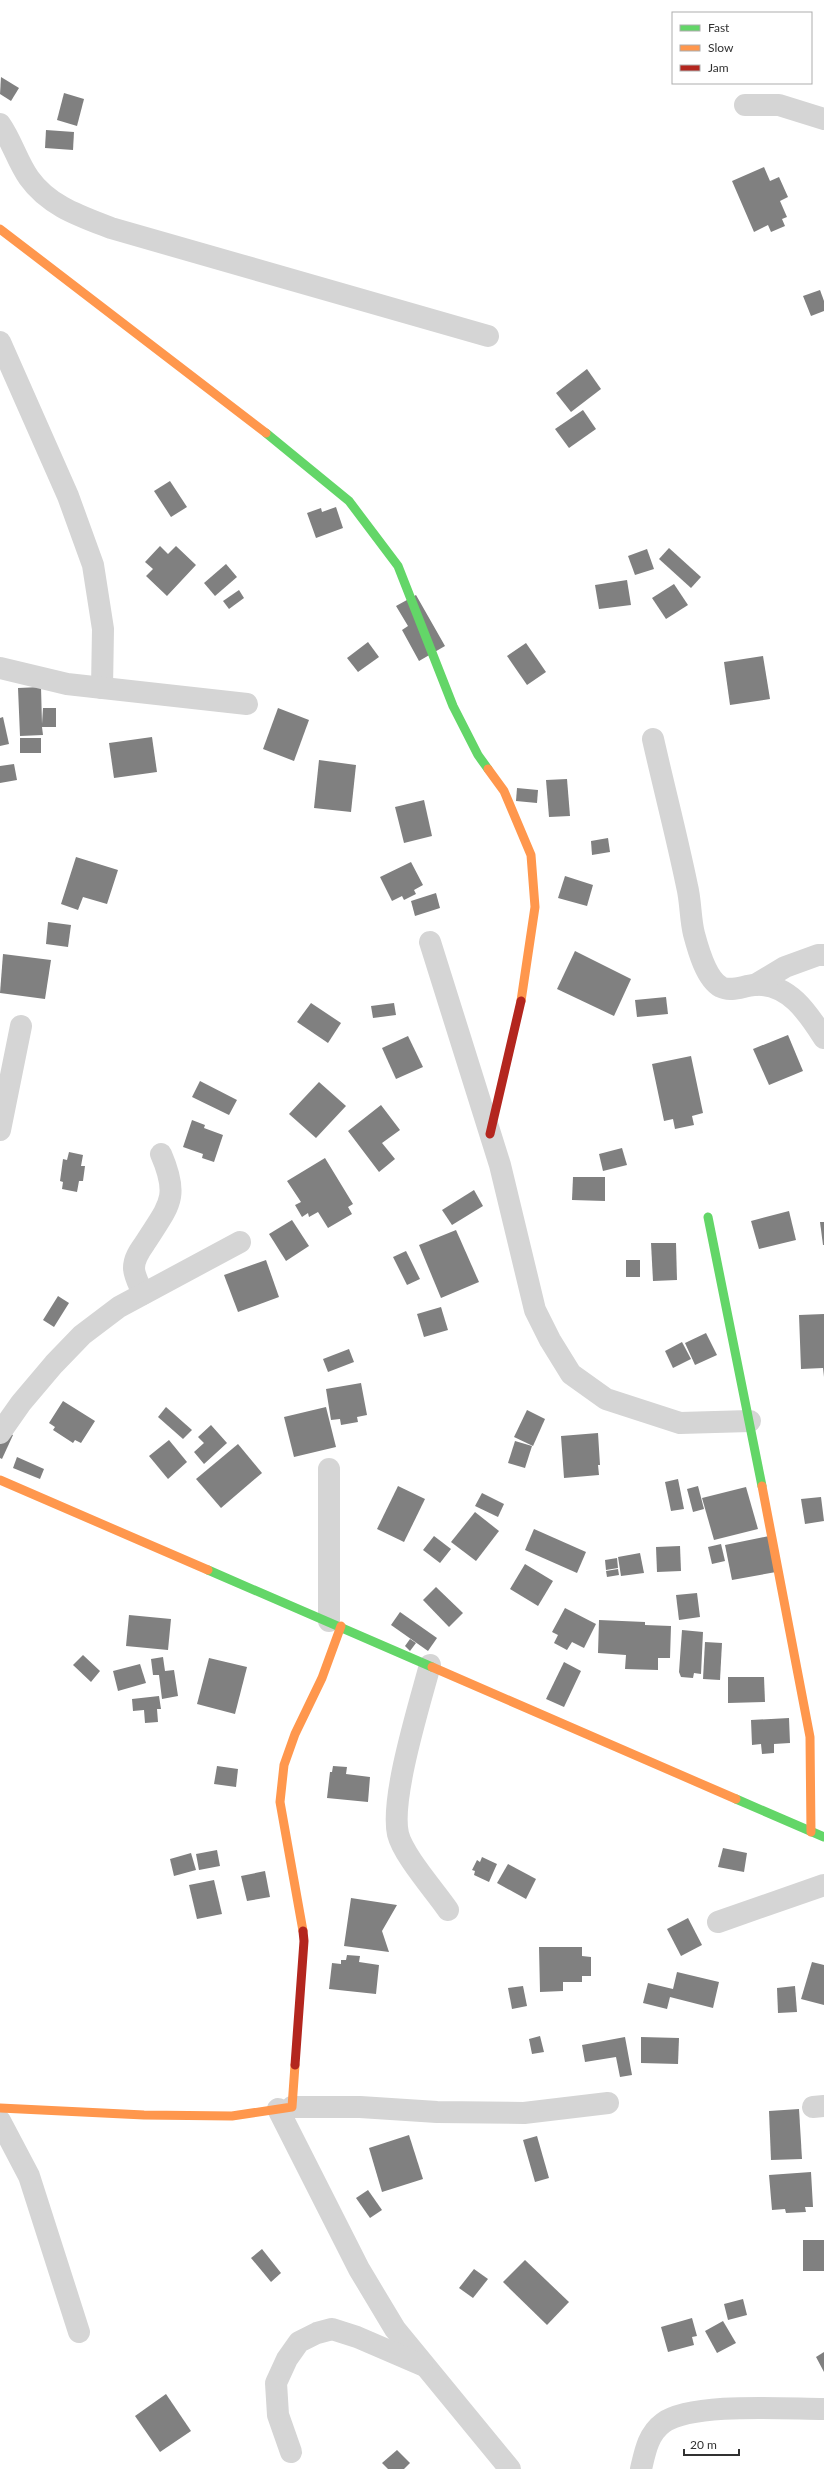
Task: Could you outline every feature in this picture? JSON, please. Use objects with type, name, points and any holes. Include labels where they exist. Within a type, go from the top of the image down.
[{"type":"street","points":[[745,105],[778,105],[824,118]]},
{"type":"street","points":[[0,124],[28,177],[46,197],[70,212],[111,228],[488,336]]},
{"type":"street","points":[[0,229],[224,399],[349,501],[398,566],[453,706],[478,755],[504,791],[531,855],[535,907],[523,993],[490,1134]]},
{"type":"street","points":[[0,342],[68,496],[93,565],[103,629],[102,688]]},
{"type":"street","points":[[0,668],[67,684],[246,704]]},
{"type":"street","points":[[653,739],[688,888],[694,934],[710,976],[721,987],[735,989],[755,985],[785,968],[818,955],[824,955]]},
{"type":"street","points":[[430,942],[500,1165],[535,1310],[550,1340],[571,1374],[606,1399],[680,1423],[750,1421]]},
{"type":"street","points":[[755,985],[771,987],[792,996],[814,1022],[824,1038]]},
{"type":"street","points":[[0,1130],[21,1026]]},
{"type":"street","points":[[143,1294],[134,1267],[138,1254],[169,1205],[172,1191],[170,1175],[160,1154]]},
{"type":"street","points":[[708,1217],[750,1421],[810,1737],[811,1832]]},
{"type":"street","points":[[0,1433],[20,1402],[82,1335],[119,1307],[240,1242]]},
{"type":"street","points":[[328,1469],[335,1624],[322,1678],[295,1734],[284,1765],[280,1802],[299,1903],[304,1941],[285,2108],[359,2269],[395,2329],[510,2469]]},
{"type":"street","points":[[0,1480],[824,1837]]},
{"type":"street","points":[[430,1665],[401,1784],[397,1815],[398,1834],[405,1850],[448,1910]]},
{"type":"street","points":[[718,1922],[824,1885]]},
{"type":"street","points":[[0,2108],[144,2115],[232,2116],[285,2108],[360,2107],[437,2112],[524,2114],[608,2103]]},
{"type":"street","points":[[0,2121],[29,2176],[79,2332]]},
{"type":"street","points":[[291,2452],[278,2415],[276,2383],[287,2359],[299,2342],[317,2333],[332,2329],[357,2337],[425,2366]]},
{"type":"street","points":[[641,2469],[646,2444],[662,2424],[677,2416],[712,2410],[824,2409]]},
{"type":"building","points":[[1,77],[19,88],[11,101],[0,94]]},
{"type":"building","points":[[64,93],[84,99],[77,126],[57,120]]},
{"type":"building","points":[[46,130],[74,132],[73,150],[45,148]]},
{"type":"building","points":[[764,167],[770,181],[779,177],[788,197],[780,201],[787,217],[782,219],[785,226],[771,232],[768,225],[754,232],[732,181]]},
{"type":"building","points":[[820,290],[824,301],[824,311],[811,316],[803,296]]},
{"type":"building","points":[[587,369],[601,389],[571,412],[556,393]]},
{"type":"building","points":[[583,410],[596,429],[569,448],[555,429]]},
{"type":"building","points":[[170,481],[187,507],[171,517],[154,491]]},
{"type":"building","points":[[336,507],[343,528],[316,538],[307,513],[321,508],[322,512]]},
{"type":"building","points":[[160,546],[168,554],[176,546],[196,565],[167,596],[146,576],[153,569],[145,562]]},
{"type":"building","points":[[669,548],[701,577],[691,588],[659,559]]},
{"type":"building","points":[[647,549],[654,569],[635,575],[628,556]]},
{"type":"building","points":[[226,564],[237,577],[215,596],[204,583]]},
{"type":"building","points":[[627,580],[631,605],[599,609],[595,585]]},
{"type":"building","points":[[674,584],[688,605],[666,619],[652,598]]},
{"type":"building","points":[[239,590],[244,598],[229,609],[223,601]]},
{"type":"building","points":[[416,595],[445,646],[419,661],[402,630],[408,626],[396,606]]},
{"type":"building","points":[[368,642],[379,657],[358,672],[347,658]]},
{"type":"building","points":[[526,643],[546,672],[527,685],[507,656]]},
{"type":"building","points":[[763,656],[770,699],[730,705],[724,662]]},
{"type":"building","points":[[41,687],[42,724],[43,708],[56,708],[56,727],[42,727],[43,735],[20,736],[18,688]]},
{"type":"building","points":[[278,708],[309,720],[294,761],[263,749]]},
{"type":"building","points":[[3,717],[9,744],[0,746],[0,718]]},
{"type":"building","points":[[152,737],[157,772],[114,778],[109,743]]},
{"type":"building","points":[[20,738],[41,738],[41,753],[20,753]]},
{"type":"building","points":[[319,760],[356,765],[351,812],[314,808]]},
{"type":"building","points":[[14,764],[17,780],[0,783],[0,766]]},
{"type":"building","points":[[567,779],[570,816],[549,817],[546,780]]},
{"type":"building","points":[[517,788],[538,790],[537,803],[516,801]]},
{"type":"building","points":[[424,800],[432,836],[404,843],[395,807]]},
{"type":"building","points":[[608,838],[610,852],[592,855],[591,841]]},
{"type":"building","points":[[76,857],[118,870],[107,904],[83,897],[78,910],[61,904]]},
{"type":"building","points":[[411,862],[423,885],[414,890],[416,894],[404,900],[402,896],[392,901],[380,877]]},
{"type":"building","points":[[565,876],[593,885],[587,906],[558,898]]},
{"type":"building","points":[[436,893],[440,908],[415,916],[411,901]]},
{"type":"building","points":[[48,922],[71,925],[68,947],[46,944]]},
{"type":"building","points":[[575,951],[631,979],[614,1016],[557,989]]},
{"type":"building","points":[[3,954],[51,960],[45,999],[0,993]]},
{"type":"building","points":[[666,997],[668,1014],[637,1017],[635,1000]]},
{"type":"building","points":[[311,1003],[341,1023],[328,1043],[297,1022]]},
{"type":"building","points":[[394,1003],[396,1015],[373,1018],[371,1006]]},
{"type":"building","points":[[788,1035],[803,1071],[769,1085],[753,1049]]},
{"type":"building","points":[[408,1036],[423,1067],[396,1079],[382,1048]]},
{"type":"building","points":[[691,1056],[703,1113],[692,1116],[694,1125],[675,1129],[673,1119],[664,1121],[652,1064]]},
{"type":"building","points":[[200,1081],[237,1100],[229,1115],[192,1097]]},
{"type":"building","points":[[319,1082],[346,1106],[316,1138],[289,1114]]},
{"type":"building","points":[[381,1105],[400,1130],[382,1143],[395,1159],[379,1172],[348,1131]]},
{"type":"building","points":[[192,1120],[205,1125],[204,1128],[223,1135],[214,1162],[202,1158],[203,1154],[183,1147]]},
{"type":"building","points":[[622,1148],[627,1165],[603,1171],[599,1154]]},
{"type":"building","points":[[69,1152],[83,1155],[81,1166],[85,1166],[83,1181],[79,1181],[77,1192],[62,1189],[63,1182],[60,1181],[63,1159],[67,1160]]},
{"type":"building","points":[[325,1158],[353,1204],[348,1207],[352,1214],[328,1228],[318,1212],[309,1217],[308,1213],[302,1217],[295,1205],[301,1202],[287,1181]]},
{"type":"building","points":[[573,1177],[605,1177],[605,1201],[572,1200]]},
{"type":"building","points":[[474,1190],[483,1206],[452,1225],[442,1210]]},
{"type":"building","points":[[789,1211],[796,1240],[759,1249],[751,1221]]},
{"type":"building","points":[[292,1220],[309,1246],[286,1261],[269,1234]]},
{"type":"building","points":[[820,1222],[824,1222],[824,1245],[823,1245]]},
{"type":"building","points":[[456,1230],[479,1282],[441,1298],[419,1245]]},
{"type":"building","points":[[651,1243],[676,1243],[677,1280],[653,1281]]},
{"type":"building","points":[[406,1251],[420,1279],[407,1285],[393,1257]]},
{"type":"building","points":[[266,1260],[279,1297],[238,1312],[224,1275]]},
{"type":"building","points":[[626,1260],[640,1260],[640,1277],[626,1277]]},
{"type":"building","points":[[58,1296],[69,1303],[54,1327],[43,1320]]},
{"type":"building","points":[[441,1307],[448,1330],[424,1337],[417,1314]]},
{"type":"building","points":[[824,1314],[824,1377],[823,1368],[801,1369],[799,1315]]},
{"type":"building","points":[[706,1333],[717,1355],[695,1365],[685,1343]]},
{"type":"building","points":[[682,1342],[691,1359],[673,1368],[665,1351]]},
{"type":"building","points":[[349,1349],[354,1362],[328,1372],[323,1359]]},
{"type":"building","points":[[361,1383],[367,1415],[357,1417],[358,1422],[341,1425],[340,1419],[331,1420],[326,1389]]},
{"type":"building","points":[[63,1401],[95,1421],[81,1443],[75,1440],[73,1443],[53,1430],[55,1427],[49,1423]]},
{"type":"building","points":[[166,1407],[192,1430],[183,1439],[158,1417]]},
{"type":"building","points":[[326,1407],[336,1447],[294,1457],[284,1417]]},
{"type":"building","points":[[527,1410],[545,1419],[533,1446],[514,1437]]},
{"type":"building","points":[[211,1425],[227,1443],[204,1464],[194,1452],[204,1443],[198,1437]]},
{"type":"building","points":[[0,1429],[13,1435],[2,1459],[0,1458]]},
{"type":"building","points":[[598,1433],[600,1465],[598,1465],[599,1475],[564,1478],[561,1436]]},
{"type":"building","points":[[169,1440],[187,1462],[168,1479],[149,1456]]},
{"type":"building","points":[[515,1441],[532,1446],[525,1468],[508,1463]]},
{"type":"building","points":[[238,1444],[262,1473],[221,1508],[196,1479]]},
{"type":"building","points":[[17,1457],[44,1469],[40,1479],[13,1468]]},
{"type":"building","points":[[678,1479],[684,1509],[671,1511],[665,1482]]},
{"type":"building","points":[[398,1486],[425,1499],[404,1542],[377,1529]]},
{"type":"building","points":[[698,1486],[704,1509],[693,1512],[687,1489]]},
{"type":"building","points":[[746,1487],[758,1529],[714,1540],[702,1498]]},
{"type":"building","points":[[482,1493],[504,1504],[498,1517],[475,1506]]},
{"type":"building","points":[[821,1497],[824,1521],[805,1524],[801,1499]]},
{"type":"building","points":[[475,1512],[499,1531],[476,1561],[451,1542]]},
{"type":"building","points":[[534,1529],[586,1552],[577,1573],[525,1550]]},
{"type":"building","points":[[434,1536],[451,1549],[440,1563],[423,1550]]},
{"type":"building","points":[[769,1536],[776,1572],[732,1580],[725,1545]]},
{"type":"building","points":[[721,1544],[725,1561],[712,1564],[708,1547]]},
{"type":"building","points":[[680,1546],[681,1571],[657,1572],[656,1547]]},
{"type":"building","points":[[640,1553],[644,1573],[621,1576],[618,1557]]},
{"type":"building","points":[[617,1558],[618,1568],[606,1570],[605,1560]]},
{"type":"building","points":[[525,1564],[553,1581],[538,1606],[510,1589]]},
{"type":"building","points":[[618,1569],[619,1575],[607,1577],[606,1571]]},
{"type":"building","points":[[436,1587],[463,1613],[449,1627],[423,1600]]},
{"type":"building","points":[[697,1593],[700,1617],[679,1620],[676,1595]]},
{"type":"building","points":[[565,1608],[596,1624],[584,1648],[572,1642],[567,1650],[554,1643],[558,1635],[552,1632]]},
{"type":"building","points":[[400,1612],[437,1638],[428,1651],[391,1625]]},
{"type":"building","points":[[129,1615],[171,1619],[168,1650],[126,1646]]},
{"type":"building","points":[[599,1620],[645,1622],[645,1625],[671,1626],[670,1658],[658,1658],[658,1670],[625,1669],[626,1655],[598,1653]]},
{"type":"building","points":[[682,1630],[703,1632],[701,1674],[694,1673],[693,1678],[681,1677],[679,1672]]},
{"type":"building","points":[[410,1639],[416,1643],[410,1651],[405,1646]]},
{"type":"building","points":[[705,1642],[722,1643],[720,1680],[703,1679]]},
{"type":"building","points":[[83,1655],[100,1671],[91,1682],[73,1665]]},
{"type":"building","points":[[163,1657],[165,1671],[174,1670],[178,1696],[162,1699],[159,1675],[153,1675],[151,1659]]},
{"type":"building","points":[[209,1658],[247,1667],[235,1714],[197,1704]]},
{"type":"building","points":[[564,1662],[581,1671],[564,1707],[546,1699]]},
{"type":"building","points":[[140,1664],[146,1683],[118,1691],[113,1671]]},
{"type":"building","points":[[728,1677],[764,1677],[765,1702],[728,1703]]},
{"type":"building","points":[[159,1696],[161,1709],[157,1709],[158,1722],[145,1723],[144,1710],[133,1711],[132,1699]]},
{"type":"building","points":[[789,1718],[790,1743],[774,1744],[774,1753],[762,1754],[761,1744],[752,1745],[751,1720]]},
{"type":"building","points":[[217,1766],[238,1769],[236,1787],[214,1784]]},
{"type":"building","points":[[333,1766],[347,1767],[346,1774],[370,1777],[368,1802],[327,1798],[330,1772],[332,1772]]},
{"type":"building","points":[[723,1848],[747,1853],[744,1872],[718,1867]]},
{"type":"building","points":[[217,1850],[220,1866],[199,1870],[196,1854]]},
{"type":"building","points":[[191,1853],[196,1870],[174,1876],[170,1859]]},
{"type":"building","points":[[482,1857],[497,1864],[489,1882],[474,1875],[475,1871],[472,1870],[477,1860],[480,1862]]},
{"type":"building","points":[[508,1864],[536,1879],[526,1899],[497,1883]]},
{"type":"building","points":[[265,1871],[270,1897],[247,1901],[241,1876]]},
{"type":"building","points":[[214,1880],[222,1914],[197,1919],[189,1885]]},
{"type":"building","points":[[351,1898],[397,1905],[382,1931],[389,1952],[344,1946]]},
{"type":"building","points":[[688,1918],[702,1945],[681,1956],[667,1929]]},
{"type":"building","points":[[539,1947],[582,1947],[582,1956],[591,1957],[591,1976],[582,1976],[582,1982],[563,1982],[563,1991],[540,1992]]},
{"type":"building","points":[[347,1955],[360,1956],[359,1962],[379,1965],[376,1994],[329,1989],[332,1963],[341,1964],[341,1960],[346,1960]]},
{"type":"building","points":[[812,1962],[824,1965],[824,2005],[801,1999]]},
{"type":"building","points":[[677,1972],[719,1982],[713,2008],[670,1997],[667,2009],[643,2003],[648,1983],[673,1989]]},
{"type":"building","points":[[523,1986],[527,2006],[512,2009],[508,1988]]},
{"type":"building","points":[[795,1986],[797,2012],[778,2013],[777,1988]]},
{"type":"building","points":[[540,2036],[544,2052],[532,2054],[529,2039]]},
{"type":"building","points":[[625,2037],[632,2075],[620,2077],[616,2057],[585,2062],[582,2045]]},
{"type":"building","points":[[641,2037],[679,2038],[678,2064],[641,2063]]},
{"type":"building","points":[[799,2109],[802,2159],[771,2160],[769,2111]]},
{"type":"building","points":[[409,2135],[423,2179],[382,2192],[369,2148]]},
{"type":"building","points":[[537,2136],[549,2178],[535,2182],[523,2140]]},
{"type":"building","points":[[811,2172],[813,2207],[805,2207],[806,2212],[786,2213],[785,2209],[772,2210],[769,2175]]},
{"type":"building","points":[[368,2190],[382,2210],[370,2218],[356,2198]]},
{"type":"building","points":[[803,2240],[824,2240],[824,2271],[803,2271]]},
{"type":"building","points":[[262,2249],[281,2273],[271,2282],[251,2258]]},
{"type":"building","points":[[525,2260],[569,2302],[547,2325],[503,2282]]},
{"type":"building","points":[[474,2269],[488,2279],[473,2298],[459,2288]]},
{"type":"building","points":[[743,2299],[747,2315],[728,2320],[724,2304]]},
{"type":"building","points":[[692,2318],[697,2336],[692,2337],[694,2345],[668,2352],[661,2327]]},
{"type":"building","points":[[723,2321],[736,2343],[717,2353],[705,2331]]},
{"type":"building","points":[[824,2352],[824,2372],[816,2357]]},
{"type":"building","points":[[166,2394],[191,2431],[160,2452],[135,2416]]},
{"type":"building","points":[[397,2450],[410,2463],[404,2469],[388,2469],[382,2463]]},
{"type":"traffic: fast","points":[[266,433],[349,501],[398,566],[453,706],[478,755],[488,769]]},
{"type":"traffic: fast","points":[[708,1217],[762,1486]]},
{"type":"traffic: fast","points":[[208,1570],[432,1667]]},
{"type":"traffic: fast","points":[[736,1799],[824,1837]]},
{"type":"traffic: slow","points":[[0,229],[266,433]]},
{"type":"traffic: slow","points":[[488,769],[504,791],[531,855],[535,907],[521,1001]]},
{"type":"traffic: slow","points":[[0,1480],[208,1570]]},
{"type":"traffic: slow","points":[[762,1486],[810,1737],[811,1832]]},
{"type":"traffic: slow","points":[[303,1931],[280,1802],[284,1765],[295,1734],[322,1678],[341,1626]]},
{"type":"traffic: slow","points":[[432,1667],[736,1799]]},
{"type":"traffic: slow","points":[[0,2108],[144,2115],[232,2116],[292,2107],[295,2065]]},
{"type":"traffic: jam","points":[[490,1134],[521,1001]]},
{"type":"traffic: jam","points":[[295,2065],[304,1941],[303,1931]]}]
